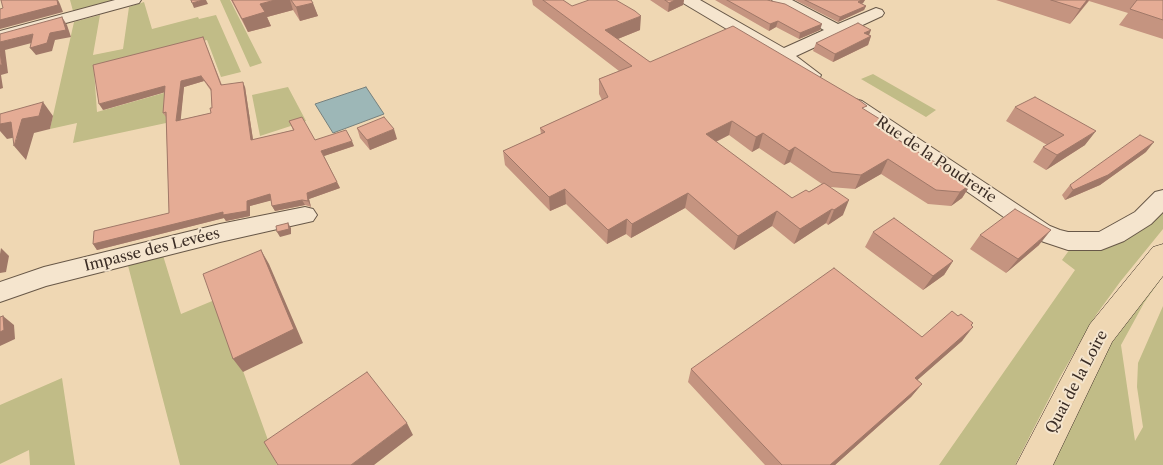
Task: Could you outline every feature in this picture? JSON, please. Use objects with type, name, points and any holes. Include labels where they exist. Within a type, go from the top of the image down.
[{"type":"main road","name":"Quai de la Loire","points":[[1034,465],[1101,333],[1163,255]]},
{"type":"street","points":[[0,36],[133,0]]},
{"type":"street","name":"Rue de la Poudrerie","points":[[689,0],[783,55],[1042,232],[1068,241],[1101,241],[1116,235],[1143,218],[1163,198]]},
{"type":"street","points":[[780,0],[837,30]]},
{"type":"street","points":[[783,55],[876,13]]},
{"type":"street","name":"Impasse des Levées","points":[[0,292],[62,273],[220,233],[305,215]]},
{"type":"shaded area","points":[[70,0],[113,0],[73,11]]},
{"type":"shaded area","points":[[220,0],[230,0],[262,63],[250,67]]},
{"type":"shaded area","points":[[144,2],[152,29],[198,17],[199,19],[216,15],[241,72],[221,77],[207,40],[94,70],[97,112],[167,92],[166,123],[73,143],[77,123],[50,129],[74,22],[100,15],[93,55],[123,49],[129,7]]},
{"type":"shaded area","points":[[873,74],[936,110],[926,117],[861,79]]},
{"type":"shaded area","points":[[288,87],[306,121],[260,136],[252,95]]},
{"type":"shaded area","points":[[1163,206],[1163,229],[1096,315],[1060,377],[1015,465],[939,465],[1075,270],[1062,260],[1070,249]]},
{"type":"shaded area","points":[[161,249],[181,314],[217,299],[277,465],[180,465],[126,258]]},
{"type":"shaded area","points":[[1163,266],[1163,276],[1144,303],[1121,345],[1135,441],[1143,427],[1137,387],[1138,363],[1163,306],[1163,465],[1050,465],[1105,351]]},
{"type":"shaded area","points":[[62,378],[75,465],[30,465],[29,450],[0,464],[0,405]]},
{"type":"water","points":[[366,87],[384,114],[333,133],[315,104]]},
{"type":"building","points":[[1,0],[57,0],[58,5],[0,20],[0,9],[3,8]]},
{"type":"building","points":[[191,0],[203,0],[192,3]]},
{"type":"building","points":[[232,0],[275,0],[260,4],[265,12],[242,19]]},
{"type":"building","points":[[291,0],[311,0],[313,3],[296,7]]},
{"type":"building","points":[[543,0],[563,0],[572,6],[589,0],[616,0],[635,11],[641,16],[605,30],[650,62],[733,26],[859,100],[867,106],[862,108],[883,121],[875,126],[971,184],[960,192],[936,190],[888,159],[861,175],[832,172],[795,147],[789,151],[763,133],[756,137],[732,121],[706,134],[792,198],[806,190],[809,192],[824,183],[849,200],[800,229],[777,211],[738,236],[688,193],[632,224],[627,219],[608,230],[565,189],[549,197],[503,151],[545,132],[540,128],[608,97],[599,79],[632,66]]},
{"type":"building","points":[[727,0],[767,0],[785,4],[822,24],[800,33],[778,21],[770,24]]},
{"type":"building","points":[[805,0],[861,0],[858,2],[866,6],[840,17]]},
{"type":"building","points":[[1051,0],[1087,0],[1080,9]]},
{"type":"building","points":[[1137,0],[1163,0],[1163,20],[1130,9]]},
{"type":"building","points":[[62,17],[66,30],[50,33],[47,43],[30,48],[33,34],[0,42],[0,34]]},
{"type":"building","points":[[858,23],[871,30],[864,33],[871,36],[835,54],[816,43]]},
{"type":"building","points":[[203,37],[221,85],[243,82],[251,140],[294,130],[289,121],[302,117],[315,140],[346,130],[352,141],[321,151],[337,182],[307,193],[308,201],[302,200],[272,206],[270,194],[247,201],[247,211],[223,215],[223,212],[93,244],[94,231],[169,213],[166,112],[163,113],[165,86],[99,104],[93,65]],"holes":[[[201,76],[211,89],[211,113],[176,121],[181,81]]]},
{"type":"building","points":[[1035,97],[1096,131],[1057,155],[1043,147],[1064,135],[1015,107]]},
{"type":"building","points":[[43,102],[39,116],[22,119],[14,146],[11,122],[0,124],[0,114]]},
{"type":"building","points":[[384,117],[394,129],[367,140],[357,128]]},
{"type":"building","points":[[1140,135],[1154,142],[1108,175],[1073,190],[1070,185]]},
{"type":"building","points":[[1015,209],[1051,230],[1018,259],[980,235]]},
{"type":"building","points":[[894,218],[953,261],[933,276],[873,232]]},
{"type":"building","points":[[288,223],[289,229],[277,232],[276,226]]},
{"type":"building","points":[[261,250],[294,329],[233,359],[203,274]]},
{"type":"building","points":[[834,268],[922,337],[952,311],[958,316],[961,314],[973,323],[971,325],[973,327],[915,378],[922,384],[830,465],[782,465],[691,369]]},
{"type":"building","points":[[3,316],[4,330],[0,332],[0,317]]},
{"type":"building","points":[[367,372],[407,423],[351,465],[278,465],[264,442]]}]
